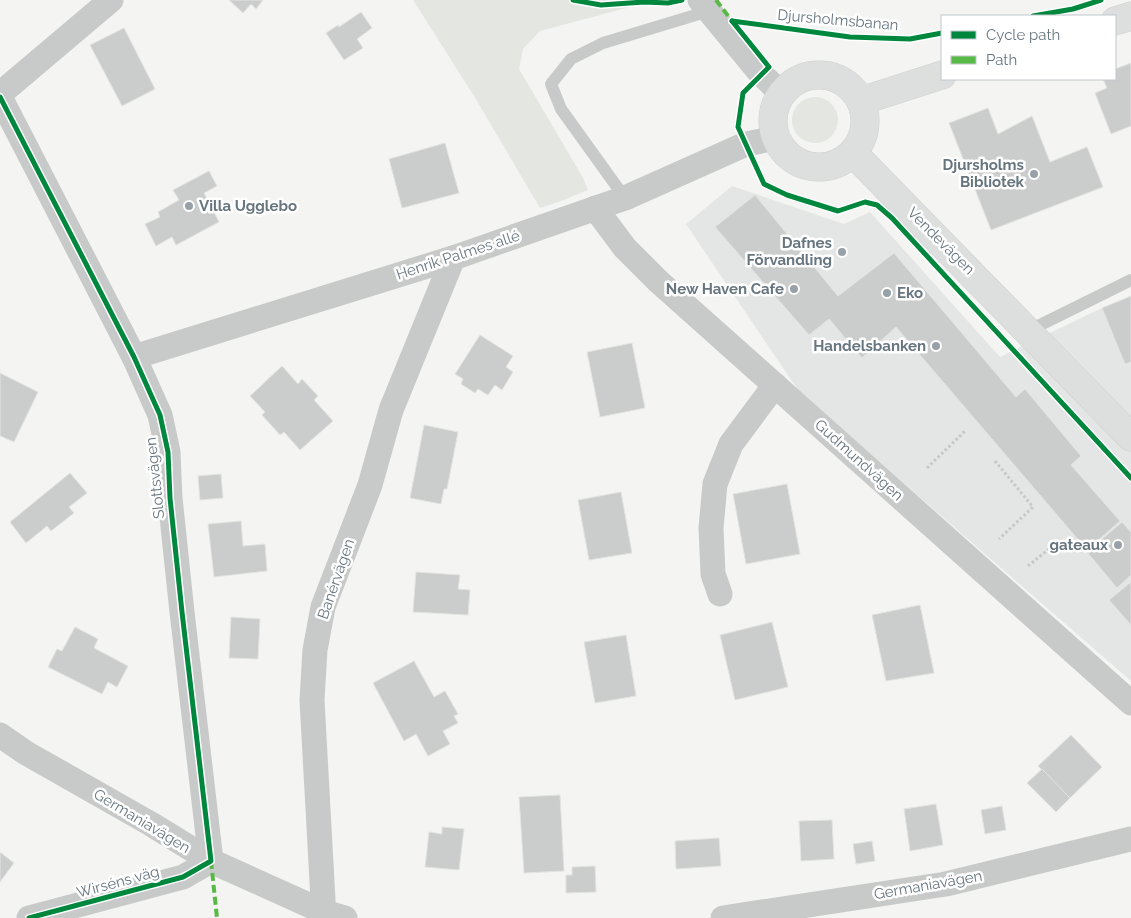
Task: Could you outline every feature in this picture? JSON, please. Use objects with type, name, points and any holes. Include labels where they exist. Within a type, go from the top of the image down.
[{"type":"street","points":[[0,96],[111,0]]},
{"type":"street","points":[[704,6],[761,74],[782,93]]},
{"type":"street","points":[[1116,21],[1131,16]]},
{"type":"street","points":[[814,74],[833,76],[850,85],[861,101],[865,114],[865,128],[861,141],[853,153],[840,162],[826,167],[810,167],[796,161],[784,151],[776,138],[772,123],[774,107],[782,93],[796,80],[814,74]]},
{"type":"street","points":[[861,101],[941,75]]},
{"type":"street","name":"Slottsvägen","points":[[0,96],[134,357],[160,415],[168,452],[170,498],[179,584],[211,861]]},
{"type":"street","name":"Henrik Palmes allé","points":[[134,357],[452,258],[625,198],[746,144],[776,138]]},
{"type":"street","name":"Vendevägen","points":[[853,153],[1131,437]]},
{"type":"street","name":"Gudmundvägen","points":[[595,208],[625,248],[672,293],[1131,703]]},
{"type":"street","name":"Banérvägen","points":[[331,916],[312,700],[315,650],[324,607],[370,485],[391,410],[452,258]]},
{"type":"street","points":[[720,594],[713,574],[711,528],[715,484],[731,444],[774,385]]},
{"type":"street","name":"Germaniavägen","points":[[0,736],[211,861],[331,916]]},
{"type":"street","name":"Germaniavägen","points":[[723,918],[946,884],[1131,839]]},
{"type":"street","name":"Wirséns väg","points":[[29,918],[183,877],[211,861]]},
{"type":"lane","points":[[625,198],[560,109],[551,84],[571,58],[603,43],[704,6]]},
{"type":"lane","points":[[1028,331],[1131,280]]},
{"type":"path","points":[[927,468],[966,430]]},
{"type":"path","points":[[994,461],[1033,507],[999,539]]},
{"type":"path","points":[[1028,566],[1060,540]]},
{"type":"shaded area","points":[[413,0],[646,0],[641,4],[540,31],[523,49],[519,69],[582,176],[588,190],[540,208],[474,96]]},
{"type":"shaded area","points":[[815,97],[828,101],[834,107],[838,120],[834,133],[828,139],[815,143],[802,139],[796,133],[792,120],[796,107],[802,101]]},
{"type":"shaded area","points":[[732,186],[844,224],[870,212],[1000,357],[1131,296],[1131,681],[800,393],[686,224]]},
{"type":"building","points":[[229,0],[263,0],[256,9],[251,4],[243,13]]},
{"type":"building","points":[[361,12],[372,28],[357,39],[363,48],[344,60],[326,33],[338,25],[339,27]]},
{"type":"building","points":[[124,28],[155,89],[122,106],[90,45]]},
{"type":"building","points":[[1131,63],[1131,126],[1111,134],[1095,93],[1107,88],[1103,80],[1116,80],[1116,69]]},
{"type":"building","name":"Djursholms Bibliotek","points":[[988,108],[998,134],[1032,116],[1050,162],[1087,147],[1103,187],[991,230],[949,123]]},
{"type":"building","points":[[445,143],[459,193],[402,208],[389,159]]},
{"type":"building","name":"Villa Ugglebo","points":[[209,171],[217,186],[204,193],[219,222],[176,245],[172,237],[156,246],[145,224],[160,217],[158,212],[179,200],[173,190]]},
{"type":"building","points":[[755,195],[838,296],[894,253],[1016,397],[1025,389],[1081,456],[1071,465],[1120,521],[1087,550],[896,327],[862,358],[829,319],[809,335],[715,227]]},
{"type":"building","points":[[1131,296],[1131,362],[1125,364],[1102,308]]},
{"type":"building","points":[[480,335],[513,356],[506,367],[513,372],[502,390],[495,385],[488,395],[478,389],[475,393],[461,384],[463,379],[455,374]]},
{"type":"building","points":[[632,343],[645,408],[600,417],[587,352]]},
{"type":"building","points":[[282,366],[298,384],[302,379],[318,396],[314,400],[333,421],[300,450],[284,432],[280,435],[262,415],[265,412],[250,396]]},
{"type":"building","points":[[0,373],[38,392],[14,442],[0,436]]},
{"type":"building","points":[[424,425],[458,432],[447,489],[444,489],[441,504],[410,498]]},
{"type":"building","points":[[70,473],[87,493],[69,507],[74,513],[51,531],[47,526],[26,543],[10,522]]},
{"type":"building","points":[[221,474],[223,498],[200,500],[198,476]]},
{"type":"building","points":[[787,484],[800,554],[746,564],[733,494]]},
{"type":"building","points":[[621,492],[632,553],[589,560],[578,500]]},
{"type":"building","points":[[241,521],[243,546],[265,544],[267,571],[214,577],[208,524]]},
{"type":"building","points":[[1122,522],[1131,532],[1131,575],[1117,588],[1087,552]]},
{"type":"building","points":[[416,572],[460,575],[458,589],[470,590],[468,615],[413,612]]},
{"type":"building","points":[[1131,582],[1131,625],[1109,600]]},
{"type":"building","points":[[920,605],[934,673],[886,681],[872,615]]},
{"type":"building","points":[[231,617],[260,619],[258,659],[229,658]]},
{"type":"building","points":[[772,622],[788,687],[735,700],[720,635]]},
{"type":"building","points":[[75,627],[98,639],[94,648],[128,666],[117,687],[108,682],[102,694],[48,667],[57,649],[62,651]]},
{"type":"building","points":[[626,635],[636,696],[595,703],[584,642]]},
{"type":"building","points":[[414,661],[434,697],[445,691],[458,714],[454,716],[458,723],[443,731],[450,744],[428,756],[416,734],[404,741],[373,683]]},
{"type":"building","points":[[1071,735],[1102,767],[1070,798],[1038,766]]},
{"type":"building","points":[[1042,769],[1070,798],[1056,812],[1027,783]]},
{"type":"building","points":[[560,795],[564,871],[524,873],[519,797]]},
{"type":"building","points":[[936,804],[943,845],[910,851],[904,809]]},
{"type":"building","points":[[1002,806],[1006,830],[985,834],[981,810]]},
{"type":"building","points":[[832,820],[834,859],[801,861],[799,821]]},
{"type":"building","points":[[442,827],[464,829],[459,870],[425,867],[429,832],[442,834]]},
{"type":"building","points":[[719,838],[721,866],[676,869],[675,841]]},
{"type":"building","points":[[872,841],[875,861],[856,864],[853,844]]},
{"type":"building","points":[[0,852],[14,863],[0,882]]},
{"type":"building","points":[[595,866],[596,892],[566,893],[566,875],[572,875],[572,867]]},
{"type":"marked path","points":[[716,0],[732,21]]},
{"type":"marked path","points":[[211,861],[217,918]]},
{"type":"cycle path","points":[[573,0],[601,5],[644,2],[668,3],[682,0]]},
{"type":"cycle path","points":[[1039,15],[1073,9],[1101,0]]},
{"type":"cycle path","points":[[732,21],[769,67],[743,93],[738,127],[764,184],[787,195],[838,211],[865,202],[877,205],[892,218],[1131,478]]},
{"type":"cycle path","name":"Djursholmsbanan","points":[[732,21],[850,37],[910,39],[941,33]]},
{"type":"cycle path","points":[[0,97],[134,357],[160,415],[168,452],[170,498],[211,861],[183,877],[29,918]]},
{"type":"place","name":"Djursholms Bibliotek","points":[[1034,174]]},
{"type":"place","name":"Villa Ugglebo","points":[[189,206]]},
{"type":"place","name":"Dafnes Förvandling","points":[[842,252]]},
{"type":"place","name":"New Haven Cafe","points":[[794,289]]},
{"type":"place","name":"Eko","points":[[887,293]]},
{"type":"place","name":"Handelsbanken","points":[[936,346]]},
{"type":"place","name":"gateaux","points":[[1118,545]]}]
